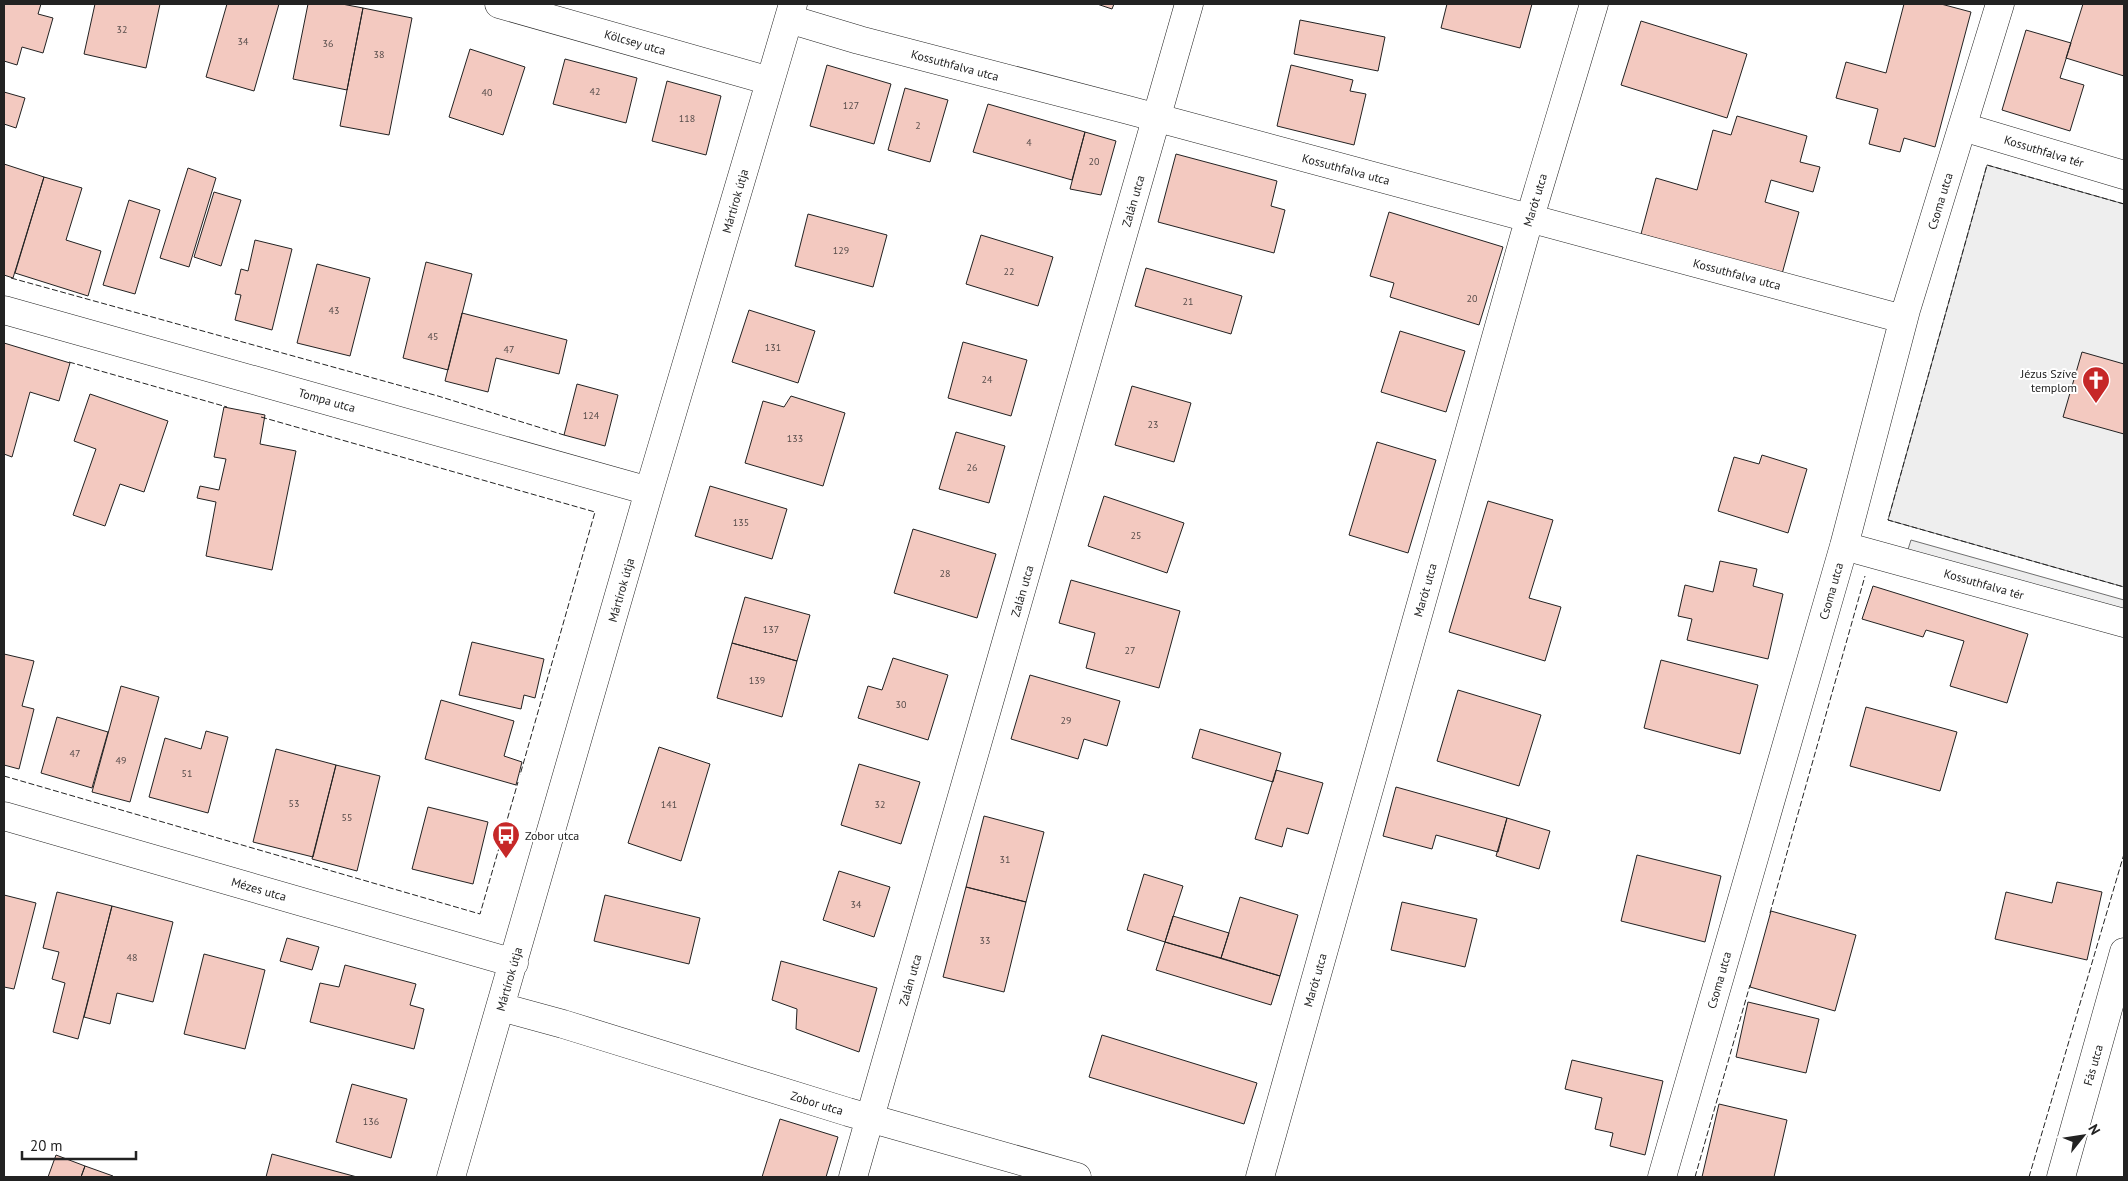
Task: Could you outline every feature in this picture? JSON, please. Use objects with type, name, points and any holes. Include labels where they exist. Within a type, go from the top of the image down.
[{"type":"street","name":"Kölcsey utca","points":[[499,4],[770,82]]},
{"type":"street","name":"Zalán utca","points":[[853,1177],[1189,4]]},
{"type":"street","name":"Marót utca","points":[[1260,1177],[1530,218],[1594,4]]},
{"type":"street","name":"Csoma utca","points":[[1662,1177],[1844,546],[1904,319],[2000,4]]},
{"type":"street","name":"Mártírok útja","points":[[451,1177],[502,1007],[649,491],[791,11]]},
{"type":"street","name":"Kossuthfalva utca","points":[[791,11],[859,40],[1157,118],[1904,319]]},
{"type":"street","name":"Kossuthfalva tér","points":[[1963,127],[2124,175]]},
{"type":"street","name":"Tompa utca","points":[[4,310],[649,491]]},
{"type":"street","name":"Kossuthfalva tér","points":[[1844,546],[2124,623]]},
{"type":"street","name":"Mézes utca","points":[[4,816],[514,963]]},
{"type":"street","name":"Fás utca","points":[[2061,1177],[2124,952]]},
{"type":"street","name":"Zobor utca","points":[[502,1007],[871,1119],[1077,1177]]},
{"type":"shaded area","points":[[1987,165],[2124,204],[2124,587],[1888,520]]},
{"type":"shaded area","points":[[1911,540],[2124,600],[2124,623],[1904,562]]},
{"type":"building","points":[[4,4],[41,4],[38,14],[53,18],[43,53],[22,47],[17,65],[4,61]]},
{"type":"building","points":[[95,4],[160,4],[146,68],[84,54]]},
{"type":"building","points":[[227,4],[279,4],[254,91],[206,77]]},
{"type":"building","points":[[308,4],[342,4],[363,8],[347,90],[293,79]]},
{"type":"building","points":[[1097,4],[1114,4],[1112,9]]},
{"type":"building","points":[[1447,4],[1532,4],[1520,48],[1441,28]]},
{"type":"building","points":[[1904,4],[1941,4],[1971,12],[1935,147],[1904,138],[1900,152],[1869,144],[1878,109],[1836,98],[1846,62],[1886,73]]},
{"type":"building","points":[[2083,4],[2124,4],[2124,76],[2066,58]]},
{"type":"building","points":[[363,8],[412,18],[389,135],[340,126]]},
{"type":"building","points":[[1300,20],[1385,37],[1378,71],[1294,54]]},
{"type":"building","points":[[1641,21],[1747,54],[1727,118],[1621,85]]},
{"type":"building","points":[[2026,30],[2071,43],[2060,78],[2084,85],[2070,131],[2002,110]]},
{"type":"building","points":[[470,49],[525,67],[503,135],[449,117]]},
{"type":"building","points":[[565,59],[637,78],[626,123],[553,104]]},
{"type":"building","points":[[827,65],[891,84],[874,144],[810,126]]},
{"type":"building","points":[[1291,65],[1353,80],[1350,91],[1366,94],[1354,145],[1277,126]]},
{"type":"building","points":[[667,81],[721,96],[706,155],[652,141]]},
{"type":"building","points":[[905,88],[948,100],[930,162],[888,150]]},
{"type":"building","points":[[4,92],[25,98],[16,128],[4,124]]},
{"type":"building","points":[[988,104],[1085,132],[1072,180],[973,152]]},
{"type":"building","points":[[1737,116],[1807,136],[1800,162],[1820,167],[1813,192],[1771,180],[1765,202],[1799,212],[1782,274],[1641,234],[1656,178],[1697,190],[1713,130],[1731,135]]},
{"type":"building","points":[[1085,132],[1116,141],[1101,195],[1070,189]]},
{"type":"building","points":[[1176,154],[1277,181],[1271,206],[1285,210],[1274,253],[1158,222]]},
{"type":"building","points":[[4,164],[44,177],[13,278],[4,275]]},
{"type":"building","points":[[188,168],[216,178],[189,267],[160,258]]},
{"type":"building","points":[[44,177],[82,188],[66,240],[101,251],[88,296],[15,273]]},
{"type":"building","points":[[214,192],[241,200],[221,266],[194,257]]},
{"type":"building","points":[[129,200],[160,210],[135,294],[103,285]]},
{"type":"building","points":[[1389,212],[1503,247],[1479,325],[1390,297],[1394,283],[1370,276]]},
{"type":"building","points":[[808,214],[887,235],[873,287],[795,266]]},
{"type":"building","points":[[981,235],[1053,257],[1038,306],[966,284]]},
{"type":"building","points":[[255,240],[292,249],[272,330],[235,320],[241,295],[235,294],[241,269],[248,271]]},
{"type":"building","points":[[426,262],[472,274],[448,370],[403,358]]},
{"type":"building","points":[[317,264],[370,278],[350,356],[297,343]]},
{"type":"building","points":[[1146,268],[1242,296],[1231,334],[1135,306]]},
{"type":"building","points":[[749,310],[815,331],[798,383],[732,362]]},
{"type":"building","points":[[462,313],[567,340],[559,374],[496,358],[488,392],[445,381]]},
{"type":"building","points":[[1400,331],[1465,351],[1446,412],[1381,392]]},
{"type":"building","points":[[963,342],[1027,360],[1011,416],[948,398]]},
{"type":"building","points":[[4,343],[70,363],[59,401],[30,392],[12,457],[4,454]]},
{"type":"building","name":"Jézus Szíve templom","points":[[2082,352],[2124,364],[2124,434],[2063,417]]},
{"type":"building","points":[[577,384],[618,395],[605,446],[564,435]]},
{"type":"building","points":[[1132,386],[1191,403],[1174,462],[1115,445]]},
{"type":"building","points":[[90,394],[168,421],[144,492],[120,484],[105,526],[73,515],[96,449],[74,441]]},
{"type":"building","points":[[791,396],[845,413],[823,486],[745,463],[763,401],[784,407]]},
{"type":"building","points":[[224,407],[265,415],[260,444],[296,451],[272,570],[206,556],[216,502],[197,498],[200,486],[219,490],[226,459],[214,457]]},
{"type":"building","points":[[956,432],[1005,446],[989,503],[939,489]]},
{"type":"building","points":[[1377,442],[1436,460],[1408,553],[1349,535]]},
{"type":"building","points":[[1762,455],[1807,469],[1788,533],[1718,511],[1734,457],[1759,464]]},
{"type":"building","points":[[710,486],[787,509],[772,559],[695,536]]},
{"type":"building","points":[[1104,496],[1184,523],[1167,573],[1088,546]]},
{"type":"building","points":[[1488,501],[1553,520],[1529,598],[1561,607],[1545,661],[1449,632]]},
{"type":"building","points":[[913,529],[996,554],[977,618],[894,593]]},
{"type":"building","points":[[1720,561],[1757,569],[1753,586],[1783,594],[1768,659],[1687,640],[1692,619],[1678,616],[1685,585],[1713,592]]},
{"type":"building","points":[[1071,580],[1180,611],[1159,688],[1086,668],[1095,633],[1059,623]]},
{"type":"building","points":[[1873,586],[2028,634],[2007,703],[1950,686],[1964,641],[1926,630],[1923,637],[1862,619]]},
{"type":"building","points":[[745,597],[810,615],[797,661],[732,643]]},
{"type":"building","points":[[472,642],[544,659],[535,698],[524,695],[521,709],[459,695]]},
{"type":"building","points":[[732,643],[797,661],[782,717],[717,698]]},
{"type":"building","points":[[4,654],[34,661],[22,706],[34,709],[19,769],[4,765]]},
{"type":"building","points":[[893,658],[948,675],[928,740],[858,718],[868,686],[882,690]]},
{"type":"building","points":[[1661,660],[1758,685],[1740,754],[1644,728]]},
{"type":"building","points":[[1030,675],[1120,701],[1107,746],[1084,739],[1078,759],[1011,739]]},
{"type":"building","points":[[121,686],[159,697],[130,802],[92,792]]},
{"type":"building","points":[[1458,690],[1541,715],[1519,786],[1437,761]]},
{"type":"building","points":[[441,700],[514,721],[504,756],[522,762],[516,785],[425,759]]},
{"type":"building","points":[[1866,707],[1957,732],[1940,791],[1850,766]]},
{"type":"building","points":[[57,717],[108,732],[92,788],[41,773]]},
{"type":"building","points":[[1200,729],[1281,753],[1273,782],[1192,758]]},
{"type":"building","points":[[206,731],[228,737],[208,813],[149,797],[165,738],[201,749]]},
{"type":"building","points":[[659,747],[710,764],[681,861],[628,843]]},
{"type":"building","points":[[276,749],[336,765],[313,857],[253,842]]},
{"type":"building","points":[[859,764],[920,782],[901,844],[841,825]]},
{"type":"building","points":[[336,765],[380,776],[357,871],[312,859]]},
{"type":"building","points":[[1276,770],[1323,783],[1308,834],[1287,828],[1282,847],[1255,839]]},
{"type":"building","points":[[1396,787],[1507,818],[1498,852],[1436,835],[1432,849],[1383,836]]},
{"type":"building","points":[[428,807],[488,822],[473,884],[412,869]]},
{"type":"building","points":[[984,816],[1044,832],[1026,902],[966,887]]},
{"type":"building","points":[[1507,818],[1550,831],[1539,869],[1496,856]]},
{"type":"building","points":[[1637,855],[1721,876],[1705,942],[1621,921]]},
{"type":"building","points":[[839,871],[890,887],[874,937],[823,920]]},
{"type":"building","points":[[1144,874],[1183,886],[1165,942],[1127,930]]},
{"type":"building","points":[[2057,882],[2102,892],[2087,960],[1995,939],[2006,892],[2052,903]]},
{"type":"building","points":[[966,887],[1026,902],[1004,992],[943,977]]},
{"type":"building","points":[[57,892],[112,906],[78,1039],[53,1032],[65,983],[52,979],[59,952],[43,948]]},
{"type":"building","points":[[4,895],[36,903],[14,989],[4,987]]},
{"type":"building","points":[[605,895],[700,918],[689,964],[594,941]]},
{"type":"building","points":[[1240,897],[1298,915],[1280,976],[1221,958]]},
{"type":"building","points":[[1402,902],[1477,919],[1465,967],[1391,950]]},
{"type":"building","points":[[112,906],[173,922],[153,1002],[117,993],[110,1024],[84,1017]]},
{"type":"building","points":[[1771,911],[1856,935],[1835,1011],[1750,987]]},
{"type":"building","points":[[1173,916],[1229,933],[1221,958],[1165,942]]},
{"type":"building","points":[[287,938],[319,947],[312,970],[280,961]]},
{"type":"building","points":[[1165,942],[1280,976],[1271,1005],[1156,970]]},
{"type":"building","points":[[204,954],[265,970],[245,1049],[184,1034]]},
{"type":"building","points":[[781,961],[877,988],[859,1052],[796,1029],[797,1009],[772,1000]]},
{"type":"building","points":[[345,965],[416,984],[410,1005],[424,1009],[414,1049],[310,1022],[320,983],[339,987]]},
{"type":"building","points":[[1748,1002],[1819,1019],[1806,1073],[1736,1057]]},
{"type":"building","points":[[1102,1035],[1257,1083],[1244,1124],[1089,1077]]},
{"type":"building","points":[[1572,1060],[1663,1081],[1645,1155],[1610,1146],[1613,1133],[1595,1129],[1602,1098],[1565,1089]]},
{"type":"building","points":[[352,1084],[407,1099],[391,1158],[336,1142]]},
{"type":"building","points":[[1719,1104],[1787,1120],[1774,1177],[1702,1177]]},
{"type":"building","points":[[780,1119],[838,1137],[826,1177],[762,1177]]},
{"type":"building","points":[[272,1154],[357,1177],[266,1177]]},
{"type":"building","points":[[56,1155],[85,1166],[81,1177],[48,1177]]},
{"type":"building","points":[[85,1166],[113,1176],[81,1177]]},
{"type":"fence","points":[[2124,204],[1987,165],[1888,520],[2124,587]]},
{"type":"fence","points":[[11,278],[438,396],[564,435]]},
{"type":"fence","points":[[69,362],[227,407]]},
{"type":"fence","points":[[261,417],[595,512],[520,775]]},
{"type":"fence","points":[[1770,913],[1865,576]]},
{"type":"fence","points":[[4,776],[480,914],[518,782]]},
{"type":"fence","points":[[2029,1177],[2124,854]]},
{"type":"fence","points":[[1695,1177],[1750,985]]},
{"type":"place","name":"Jézus Szíve templom","points":[[2096,404]]},
{"type":"place","name":"Zobor utca","points":[[506,859]]}]
